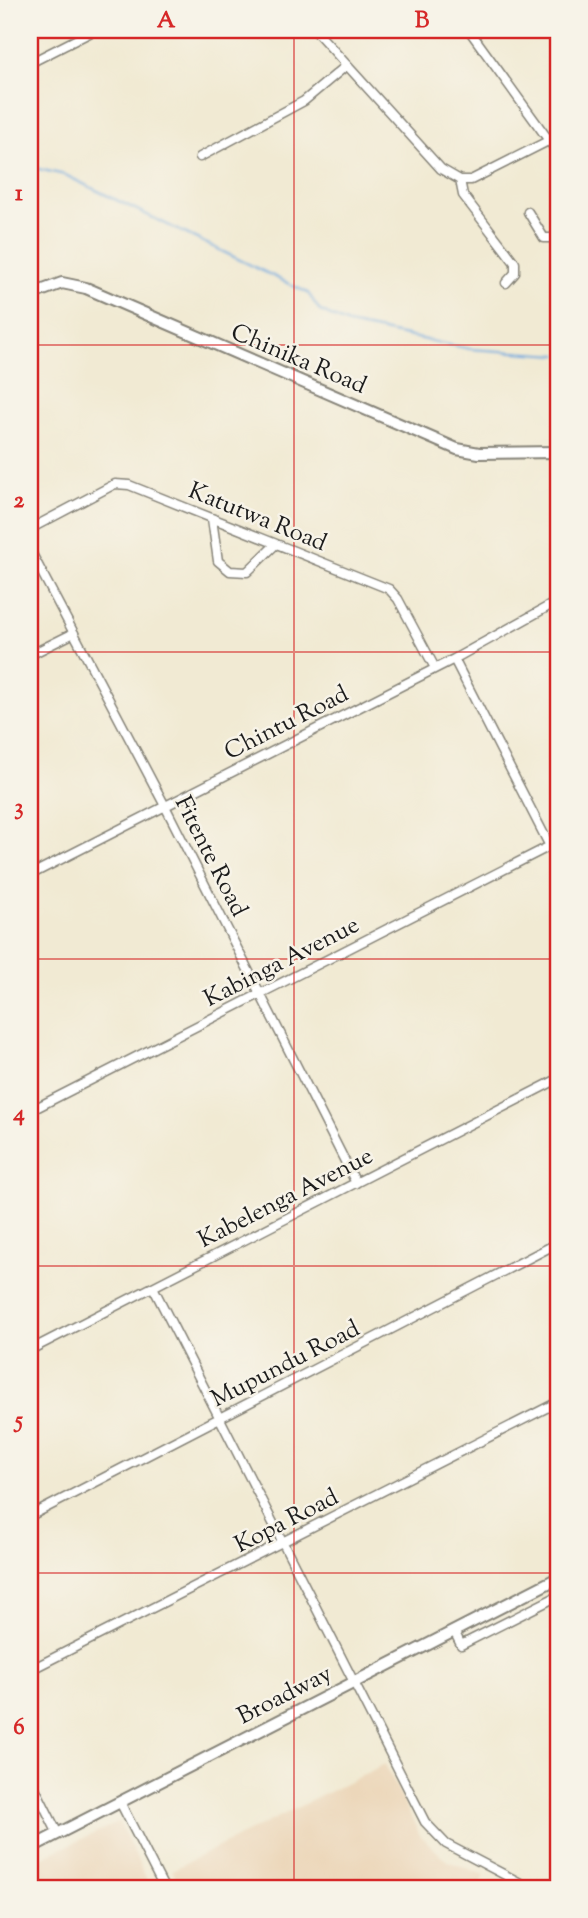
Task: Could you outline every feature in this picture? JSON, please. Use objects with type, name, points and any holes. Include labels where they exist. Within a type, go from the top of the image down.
[{"type":"main road","name":"Chinika Road","points":[[30,295],[62,283],[86,288],[457,449],[480,453],[558,452]]},
{"type":"main road","name":"Broadway","points":[[30,1848],[558,1578]]},
{"type":"street","points":[[30,63],[95,30]]},
{"type":"street","points":[[315,30],[442,169],[460,180],[477,177],[558,136]]},
{"type":"street","points":[[469,30],[558,153]]},
{"type":"street","points":[[200,157],[304,101],[347,65]]},
{"type":"street","points":[[460,180],[463,195],[515,263],[515,273],[506,283]]},
{"type":"street","points":[[528,212],[544,238],[558,238]]},
{"type":"street","name":"Katutwa Road","points":[[30,529],[107,488],[123,483],[390,589],[435,668]]},
{"type":"street","points":[[212,519],[218,561],[230,571],[247,572],[276,544]]},
{"type":"street","name":"Fitente Road","points":[[30,550],[165,806],[356,1183]]},
{"type":"street","name":"Chintu Road","points":[[30,875],[454,659],[558,601]]},
{"type":"street","points":[[30,655],[74,633]]},
{"type":"street","points":[[454,659],[558,862]]},
{"type":"street","name":"Kabinga Avenue","points":[[30,1111],[550,846]]},
{"type":"street","name":"Kabelenga Avenue","points":[[30,1350],[558,1079]]},
{"type":"street","name":"Mupundu Road","points":[[30,1516],[558,1243]]},
{"type":"street","points":[[153,1287],[431,1830],[446,1844],[530,1888]]},
{"type":"street","name":"Kopa Road","points":[[30,1670],[558,1402]]},
{"type":"street","points":[[454,1631],[461,1645],[558,1596]]},
{"type":"street","points":[[511,1602],[518,1616]]},
{"type":"street","points":[[30,1778],[58,1834]]},
{"type":"street","points":[[120,1802],[164,1888]]},
{"type":"shaded area","points":[[385,1764],[420,1835],[447,1861],[485,1875],[478,1888],[181,1888],[172,1870]]},
{"type":"shaded area","points":[[119,1822],[151,1888],[30,1888],[30,1863]]},
{"type":"waterway","points":[[30,167],[65,175],[308,293],[320,311],[348,324],[470,349],[558,355]]}]
